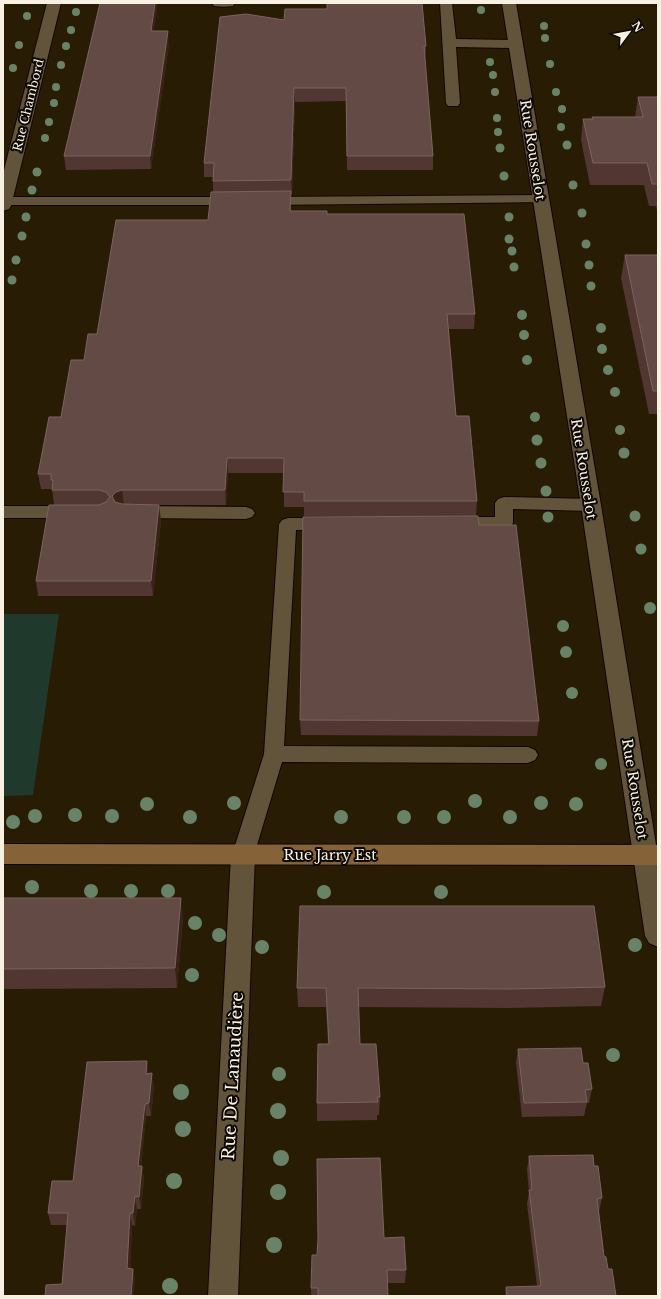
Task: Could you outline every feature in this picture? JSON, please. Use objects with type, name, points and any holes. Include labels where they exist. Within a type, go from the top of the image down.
[{"type":"main road","name":"Rue Jarry Est","points":[[3,854],[243,856],[652,855]]},
{"type":"street","name":"Rue Chambord","points":[[4,204],[54,3]]},
{"type":"street","name":"Rue Rousselot","points":[[509,3],[590,505],[652,855],[658,936]]},
{"type":"street","name":"Rue De Lanaudière","points":[[224,1296],[243,856]]},
{"type":"lane","points":[[218,3],[230,3]]},
{"type":"lane","points":[[446,3],[453,103]]},
{"type":"lane","points":[[450,43],[515,44]]},
{"type":"lane","points":[[4,204],[541,199]]},
{"type":"lane","points":[[440,524],[504,523],[504,503],[590,505]]},
{"type":"lane","points":[[3,512],[94,512]]},
{"type":"lane","points":[[124,512],[246,513]]},
{"type":"lane","points":[[243,856],[274,754],[288,524],[344,524]]},
{"type":"lane","points":[[274,754],[528,755]]},
{"type":"green space","points":[[3,614],[59,614],[33,795],[3,796]]},
{"type":"building","points":[[100,3],[155,3],[151,31],[168,31],[150,156],[64,156]]},
{"type":"building","points":[[327,3],[422,3],[433,156],[347,156],[346,88],[294,88],[291,180],[213,181],[214,163],[204,163],[220,17],[246,14],[284,20],[285,9],[327,9]]},
{"type":"building","points":[[638,97],[658,97],[658,184],[652,184],[647,163],[593,163],[583,119],[593,119],[592,117],[643,117]]},
{"type":"building","points":[[291,191],[290,211],[327,211],[327,214],[464,214],[475,314],[447,314],[456,416],[469,416],[477,501],[304,501],[304,492],[283,492],[284,458],[227,458],[225,490],[122,490],[116,492],[112,496],[115,502],[122,504],[159,505],[151,581],[36,581],[49,505],[99,505],[106,502],[110,497],[106,492],[99,490],[52,490],[53,480],[51,480],[51,474],[38,474],[49,417],[61,417],[71,360],[84,360],[88,334],[97,334],[116,220],[208,220],[211,192]]},
{"type":"building","points":[[625,255],[658,255],[658,391],[653,391]]},
{"type":"building","points":[[478,516],[479,525],[516,525],[539,721],[300,720],[303,517]]},
{"type":"building","points":[[3,898],[181,898],[175,968],[3,969]]},
{"type":"building","points":[[300,906],[594,906],[605,987],[510,989],[358,988],[360,1044],[376,1044],[380,1097],[377,1097],[378,1102],[317,1103],[318,1044],[329,1044],[326,988],[297,988]]},
{"type":"building","points":[[581,1048],[583,1063],[588,1063],[592,1089],[585,1090],[587,1102],[524,1103],[518,1049]]},
{"type":"building","points":[[147,1061],[146,1074],[152,1073],[149,1103],[145,1104],[138,1166],[142,1166],[139,1197],[135,1196],[133,1213],[130,1213],[127,1268],[133,1269],[131,1296],[45,1296],[46,1285],[62,1284],[68,1213],[48,1213],[52,1181],[73,1181],[87,1062]]},
{"type":"building","points":[[593,1155],[594,1166],[598,1166],[602,1198],[597,1199],[604,1256],[606,1257],[608,1269],[612,1269],[616,1296],[507,1296],[506,1287],[541,1286],[529,1190],[532,1190],[529,1156]]},
{"type":"building","points":[[380,1158],[384,1238],[404,1237],[406,1270],[387,1270],[388,1296],[318,1296],[318,1288],[311,1288],[312,1255],[317,1255],[318,1239],[317,1159]]}]
